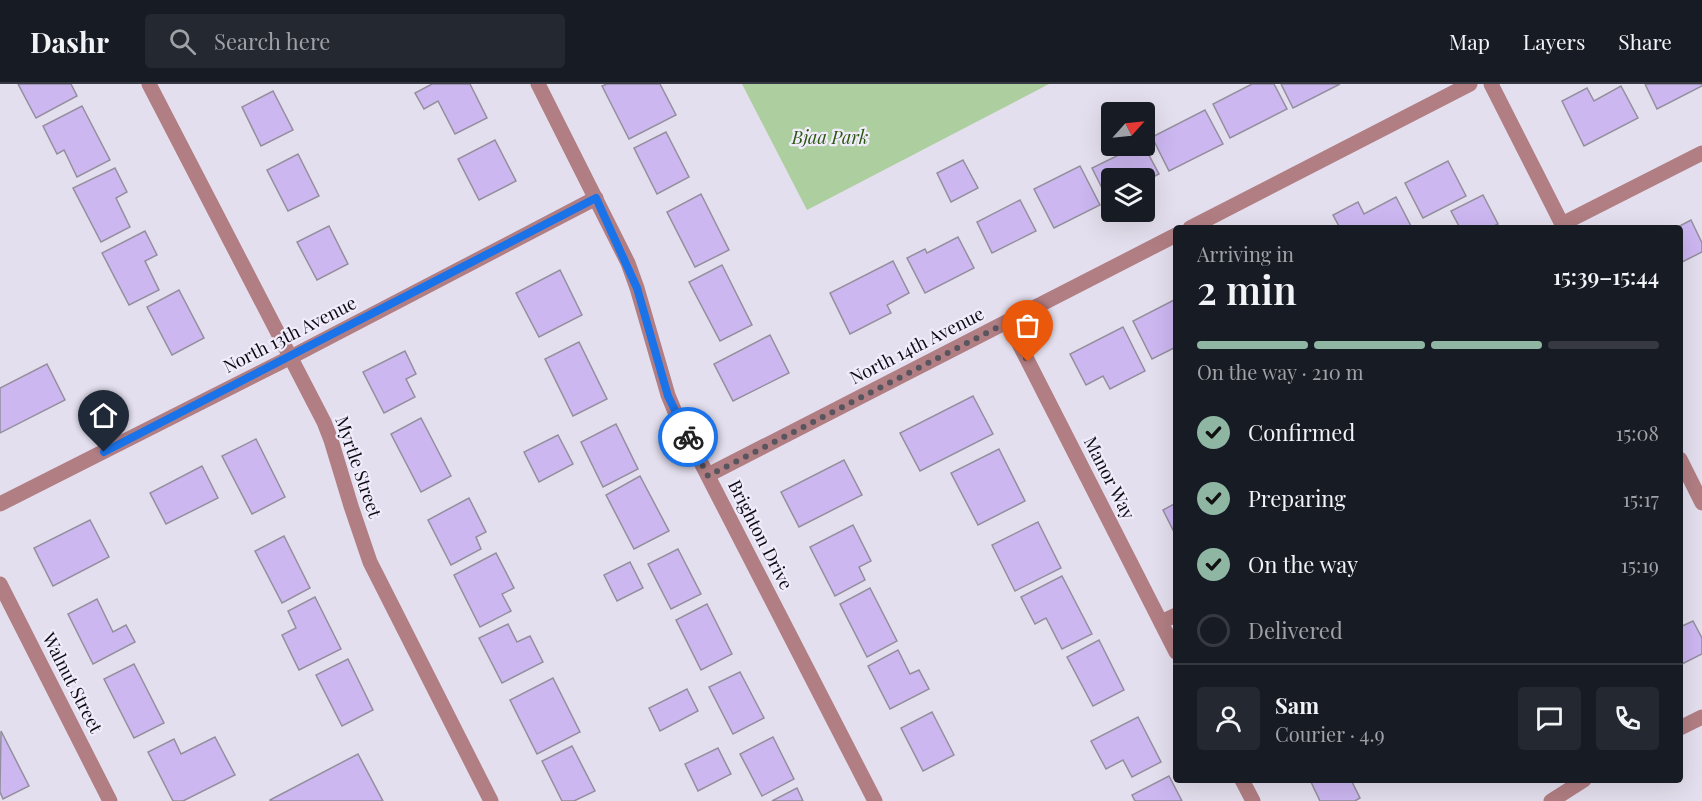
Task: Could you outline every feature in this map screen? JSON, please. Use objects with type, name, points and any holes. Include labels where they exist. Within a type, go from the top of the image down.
[{"type":"street","name":"Myrtle Street","points":[[149,84],[291,357],[331,440],[370,562],[491,801]]},
{"type":"street","name":"Brighton Drive","points":[[538,84],[596,198],[637,288],[668,396],[875,801]]},
{"type":"street","points":[[1196,225],[1470,84]]},
{"type":"street","points":[[1491,84],[1562,225]]},
{"type":"street","points":[[1565,225],[1702,153]]},
{"type":"street","name":"North 13th Avenue","points":[[0,504],[291,357],[596,198]]},
{"type":"street","name":"North 14th Avenue","points":[[708,476],[1173,237]]},
{"type":"street","name":"Manor Way","points":[[1008,322],[1173,646]]},
{"type":"street","points":[[1683,465],[1702,501]]},
{"type":"street","name":"Walnut Street","points":[[0,584],[110,801]]},
{"type":"street","points":[[1161,622],[1173,616]]},
{"type":"street","points":[[1683,726],[1702,717]]},
{"type":"street","points":[[1244,783],[1253,801]]},
{"type":"street","points":[[1551,801],[1579,783]]},
{"type":"green space","name":"Bjaa Park","points":[[742,84],[1049,84],[807,210]]},
{"type":"building","points":[[18,84],[71,84],[77,96],[36,118]]},
{"type":"building","points":[[432,84],[470,84],[487,118],[455,134],[438,101],[424,109],[415,93]]},
{"type":"building","points":[[607,84],[660,84],[676,115],[629,139],[602,86]]},
{"type":"building","points":[[1252,84],[1274,84],[1287,109],[1230,138],[1213,104]]},
{"type":"building","points":[[1281,84],[1340,84],[1293,108]]},
{"type":"building","points":[[1645,84],[1702,84],[1702,86],[1657,109]]},
{"type":"building","points":[[1621,86],[1638,118],[1584,146],[1562,101],[1587,88],[1594,101]]},
{"type":"building","points":[[273,91],[293,130],[261,146],[242,107]]},
{"type":"building","points":[[82,106],[110,160],[77,177],[64,150],[57,154],[43,126]]},
{"type":"building","points":[[1205,110],[1223,144],[1169,171],[1155,143],[1155,135]]},
{"type":"building","points":[[666,132],[689,177],[657,194],[634,148]]},
{"type":"building","points":[[495,140],[516,181],[479,200],[458,159]]},
{"type":"building","points":[[298,154],[319,196],[288,211],[267,170]]},
{"type":"building","points":[[1117,156],[1149,156],[1159,174],[1155,176],[1155,168],[1101,168],[1101,186],[1092,168]]},
{"type":"building","points":[[963,160],[978,188],[951,202],[937,173]]},
{"type":"building","points":[[1448,161],[1466,196],[1423,218],[1405,183]]},
{"type":"building","points":[[1080,166],[1100,205],[1054,228],[1034,189]]},
{"type":"building","points":[[115,168],[127,192],[116,198],[130,227],[101,242],[73,188]]},
{"type":"building","points":[[701,194],[729,250],[695,267],[667,212]]},
{"type":"building","points":[[1483,195],[1498,224],[1458,225],[1451,211]]},
{"type":"building","points":[[1396,197],[1410,225],[1338,225],[1333,215],[1358,202],[1364,214]]},
{"type":"building","points":[[1020,200],[1036,231],[992,253],[977,222]]},
{"type":"building","points":[[1691,220],[1702,243],[1702,252],[1683,262],[1683,225]]},
{"type":"building","points":[[329,226],[348,264],[317,280],[297,242]]},
{"type":"building","points":[[145,231],[157,255],[145,261],[159,290],[129,305],[102,253]]},
{"type":"building","points":[[958,237],[974,268],[925,293],[907,258],[925,249],[927,253]]},
{"type":"building","points":[[893,261],[909,293],[887,305],[891,313],[850,334],[830,293]]},
{"type":"building","points":[[722,265],[752,325],[720,341],[689,282]]},
{"type":"building","points":[[560,270],[582,315],[539,337],[516,293]]},
{"type":"building","points":[[179,290],[204,338],[172,355],[147,307]]},
{"type":"building","points":[[1173,301],[1173,348],[1152,359],[1133,321]]},
{"type":"building","points":[[1123,327],[1145,371],[1110,389],[1103,376],[1086,385],[1070,354]]},
{"type":"building","points":[[770,335],[789,373],[733,401],[714,364]]},
{"type":"building","points":[[579,342],[607,399],[573,416],[545,359]]},
{"type":"building","points":[[405,351],[416,374],[406,379],[415,397],[384,413],[363,372]]},
{"type":"building","points":[[47,364],[65,400],[0,433],[0,388]]},
{"type":"building","points":[[973,396],[993,434],[920,471],[900,433]]},
{"type":"building","points":[[421,418],[451,476],[421,492],[391,434]]},
{"type":"building","points":[[616,424],[638,469],[603,487],[581,442]]},
{"type":"building","points":[[558,435],[573,464],[539,482],[524,452]]},
{"type":"building","points":[[256,439],[285,497],[252,514],[222,456]]},
{"type":"building","points":[[999,449],[1025,501],[978,525],[951,473]]},
{"type":"building","points":[[844,460],[862,495],[799,527],[781,492]]},
{"type":"building","points":[[202,466],[218,498],[166,524],[150,493]]},
{"type":"building","points":[[640,476],[669,531],[634,549],[606,495]]},
{"type":"building","points":[[469,498],[486,532],[476,537],[481,549],[451,565],[428,520]]},
{"type":"building","points":[[1173,505],[1173,530],[1163,510]]},
{"type":"building","points":[[90,520],[109,557],[53,586],[34,548]]},
{"type":"building","points":[[1038,522],[1061,568],[1015,591],[992,545]]},
{"type":"building","points":[[853,525],[871,561],[859,567],[865,580],[835,596],[810,547]]},
{"type":"building","points":[[284,536],[310,588],[282,603],[255,551]]},
{"type":"building","points":[[678,549],[701,594],[671,609],[648,564]]},
{"type":"building","points":[[496,553],[514,588],[502,594],[511,611],[480,627],[454,575]]},
{"type":"building","points":[[630,562],[643,588],[617,601],[604,575]]},
{"type":"building","points":[[1062,576],[1092,634],[1062,649],[1046,618],[1035,624],[1021,597]]},
{"type":"building","points":[[870,588],[897,641],[867,657],[840,604]]},
{"type":"building","points":[[315,597],[341,649],[299,670],[282,635],[296,628],[288,611]]},
{"type":"building","points":[[97,599],[113,632],[126,625],[135,642],[93,664],[68,614]]},
{"type":"building","points":[[707,604],[732,654],[701,670],[676,620]]},
{"type":"building","points":[[1693,621],[1702,638],[1702,654],[1683,664],[1683,626]]},
{"type":"building","points":[[508,624],[517,642],[530,636],[543,662],[502,683],[479,638]]},
{"type":"building","points":[[1099,640],[1124,690],[1093,706],[1067,657]]},
{"type":"building","points":[[898,650],[910,674],[919,670],[929,689],[890,709],[868,666]]},
{"type":"building","points":[[348,659],[373,710],[342,726],[316,675]]},
{"type":"building","points":[[134,664],[164,723],[134,738],[104,679]]},
{"type":"building","points":[[740,672],[764,718],[733,734],[709,687]]},
{"type":"building","points":[[553,678],[580,732],[537,754],[510,700]]},
{"type":"building","points":[[687,689],[698,711],[660,731],[649,708]]},
{"type":"building","points":[[932,712],[954,755],[923,771],[901,728]]},
{"type":"building","points":[[1138,717],[1161,762],[1132,777],[1123,760],[1106,769],[1091,741]]},
{"type":"building","points":[[1,731],[29,786],[3,799],[0,792]]},
{"type":"building","points":[[215,737],[235,775],[183,801],[173,801],[148,752],[174,739],[181,754]]},
{"type":"building","points":[[773,737],[794,779],[762,796],[740,754]]},
{"type":"building","points":[[572,746],[595,791],[574,801],[562,801],[542,761]]},
{"type":"building","points":[[718,748],[731,774],[698,791],[685,764]]},
{"type":"building","points":[[358,754],[383,801],[270,801],[270,800]]},
{"type":"building","points":[[1169,776],[1182,801],[1135,801],[1132,795]]},
{"type":"building","points":[[1311,783],[1352,783],[1360,798],[1355,801],[1320,801]]},
{"type":"building","points":[[797,788],[803,801],[772,801]]},
{"type":"way so far","points":[[688,437],[708,476],[1008,322],[1028,362]]},
{"type":"route","points":[[104,452],[596,198],[637,288],[668,396],[688,437]]}]
